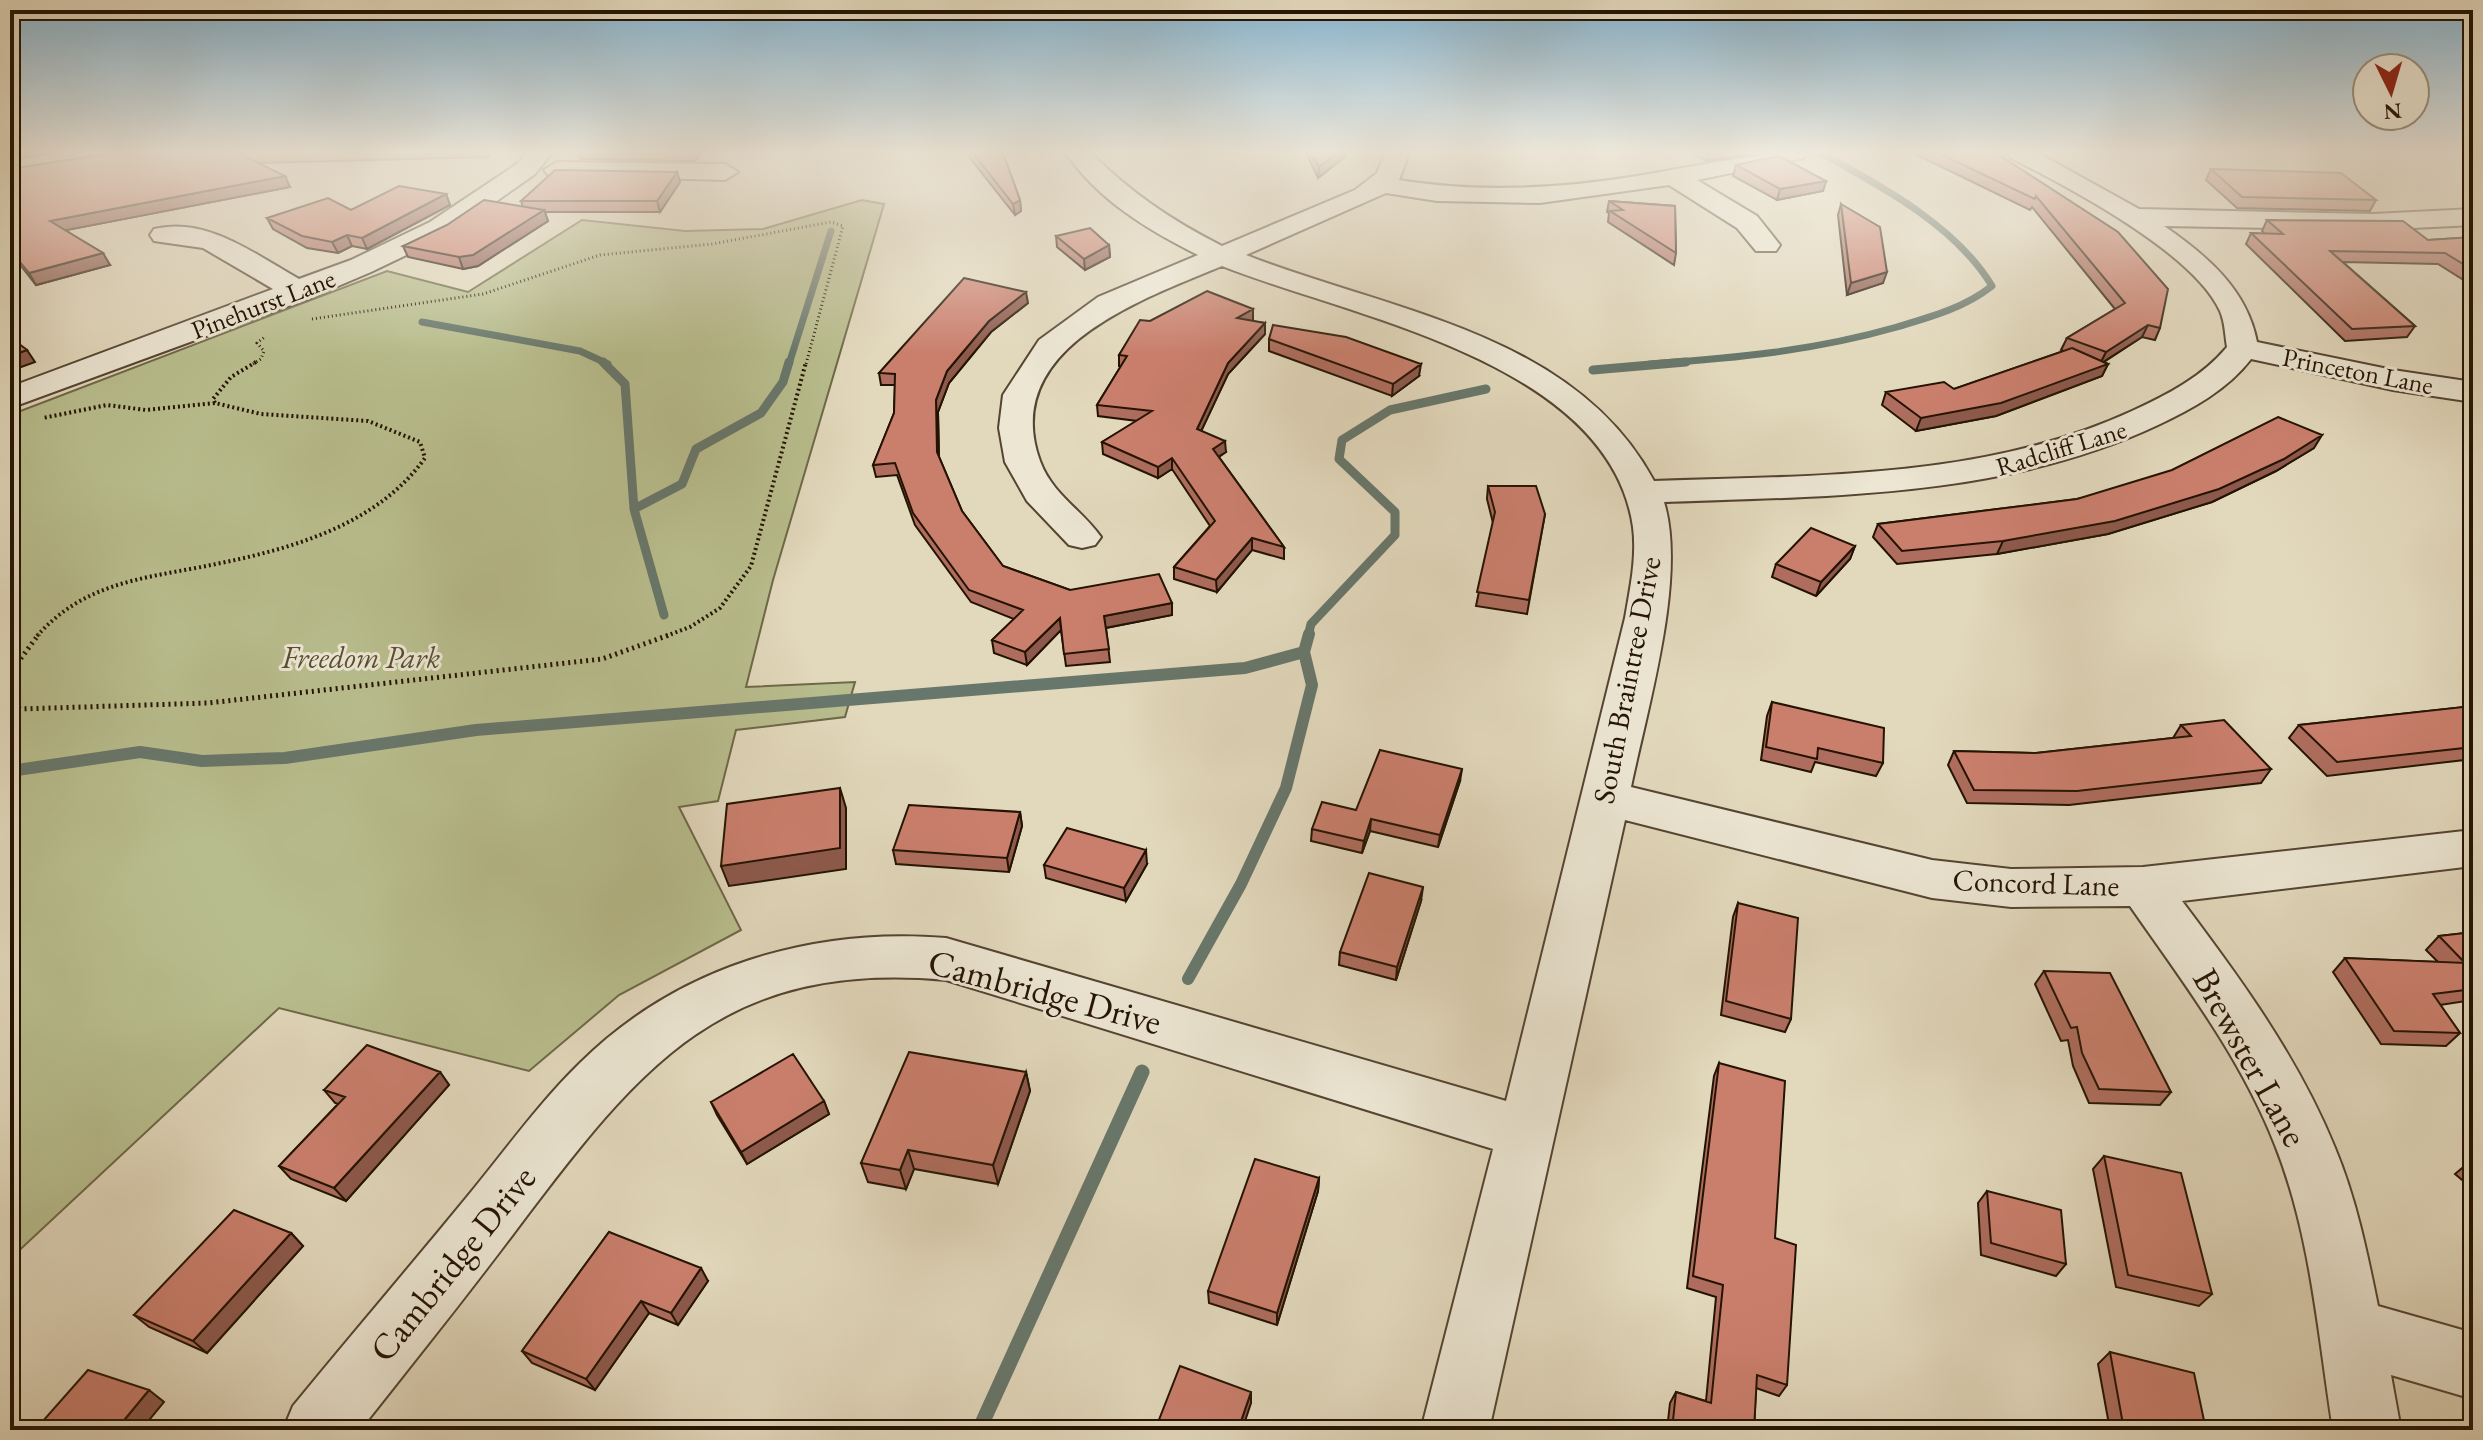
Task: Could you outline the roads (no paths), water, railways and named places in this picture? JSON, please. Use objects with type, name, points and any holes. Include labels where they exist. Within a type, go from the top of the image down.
[{"type":"street","name":"Pinehurst Lane","points":[[10,398],[300,292],[451,220]]},
{"type":"street","name":"South Braintree Drive","points":[[1157,220],[1220,254],[1299,286],[1453,335],[1504,358],[1556,392],[1580,413],[1622,459],[1642,492],[1654,546],[1647,607],[1606,798],[1455,1430]]},
{"type":"street","points":[[1082,537],[1045,501],[1023,462],[1016,428],[1019,395],[1050,347],[1087,316],[1300,220]]},
{"type":"street","points":[[1744,220],[1766,245]]},
{"type":"street","points":[[2139,220],[2214,284],[2234,309],[2243,348]]},
{"type":"street","points":[[2287,220],[2409,220]]},
{"type":"street","points":[[164,235],[210,240],[300,292]]},
{"type":"street","name":"Princeton Lane","points":[[2243,348],[2393,380],[2473,392]]},
{"type":"street","name":"Radcliff Lane","points":[[1642,492],[1980,472],[2039,459],[2128,430],[2193,394],[2233,362],[2243,348]]},
{"type":"street","name":"Concord Lane","points":[[1606,798],[1932,879],[2068,890],[2143,886],[2473,848]]},
{"type":"street","name":"Brewster Lane","points":[[2143,886],[2236,1017],[2290,1112],[2323,1201],[2367,1430]]},
{"type":"street","name":"Cambridge Drive","points":[[317,1430],[602,1078],[652,1033],[694,1008],[742,984],[797,966],[874,954],[925,956],[976,966],[1527,1133]]},
{"type":"street","points":[[2349,1330],[2473,1366]]},
{"type":"waterway","points":[[1650,364],[1774,352],[1866,335],[1947,311],[1992,286],[1977,264],[1930,220]]},
{"type":"waterway","points":[[789,364],[831,231]]},
{"type":"waterway","points":[[422,322],[580,351],[608,364]]},
{"type":"waterway","points":[[603,362],[625,384],[634,509]]},
{"type":"waterway","points":[[634,509],[682,484],[696,449],[761,413],[783,382],[789,362]]},
{"type":"waterway","points":[[1593,370],[1686,362]]},
{"type":"waterway","points":[[1308,636],[1311,624],[1395,535],[1395,512],[1339,459],[1342,440],[1390,410],[1486,389]]},
{"type":"waterway","points":[[634,509],[664,615]]},
{"type":"waterway","points":[[1304,652],[1309,634]]},
{"type":"waterway","points":[[10,771],[140,752],[202,761],[285,758],[476,730],[1245,668],[1304,652]]},
{"type":"waterway","points":[[1188,979],[1241,884],[1286,788],[1312,685],[1304,652]]},
{"type":"waterway","points":[[979,1430],[1142,1072]]},
{"type":"park label","name":"Freedom Park","points":[[361,658]]}]
